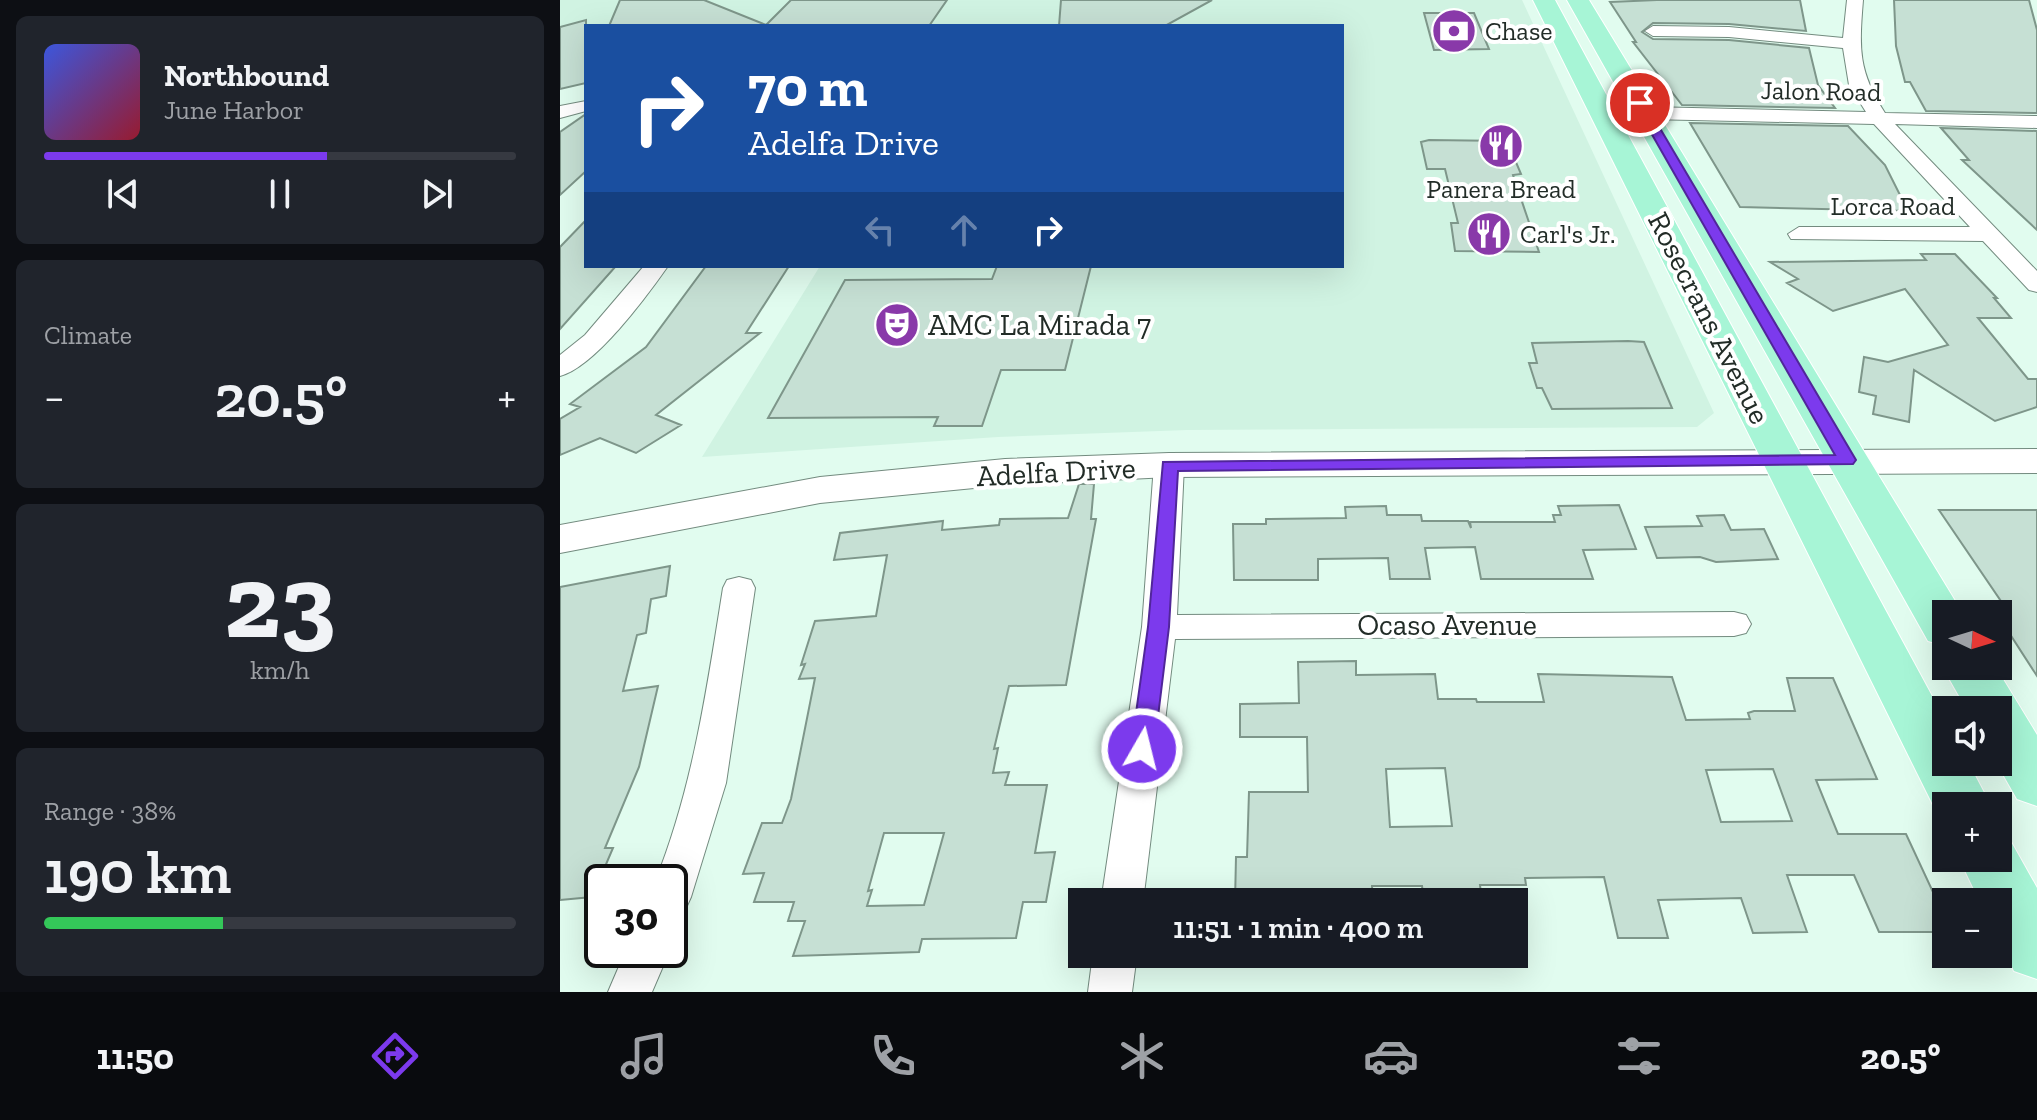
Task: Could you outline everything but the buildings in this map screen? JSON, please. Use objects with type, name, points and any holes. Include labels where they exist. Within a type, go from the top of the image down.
[{"type":"main road","name":"Rosecrans Avenue","points":[[1544,0],[1955,792]]},
{"type":"main road","name":"Rosecrans Avenue","points":[[1578,0],[1932,604]]},
{"type":"main road","points":[[2012,741],[2037,783]]},
{"type":"main road","points":[[1996,872],[2037,950]]},
{"type":"street","points":[[1855,0],[1851,44],[1858,85],[1879,118],[1986,234],[2036,283]]},
{"type":"street","points":[[1653,31],[1729,32],[1851,44]]},
{"type":"street","points":[[560,112],[584,106]]},
{"type":"street","name":"Jalon Road","points":[[1604,112],[2037,122]]},
{"type":"street","name":"Lorca Road","points":[[1799,234],[1986,234]]},
{"type":"street","points":[[560,368],[594,340],[654,268]]},
{"type":"street","name":"Adelfa Drive","points":[[560,539],[668,514],[909,479],[1169,465],[2037,461]]},
{"type":"street","points":[[1124,888],[1159,627],[1169,465]]},
{"type":"street","points":[[684,864],[716,755],[739,588]]},
{"type":"street","name":"Ocaso Avenue","points":[[1159,627],[1734,624]]},
{"type":"street","points":[[630,992],[640,968]]},
{"type":"street","points":[[1110,992],[1113,968]]},
{"type":"shaded area","points":[[560,0],[1522,0],[1714,413],[1697,427],[1187,430],[998,437],[702,457],[819,268],[1344,268],[1344,24],[584,24],[584,28],[560,58]]},
{"type":"place","name":"Chase","points":[[1454,31]]},
{"type":"place","name":"Panera Bread","points":[[1501,146]]},
{"type":"place","name":"Carl's Jr.","points":[[1489,234]]},
{"type":"place","name":"AMC La Mirada 7","points":[[897,325]]},
{"type":"route","points":[[1142,749],[1159,627],[1169,465],[1847,460],[1640,103]]}]
